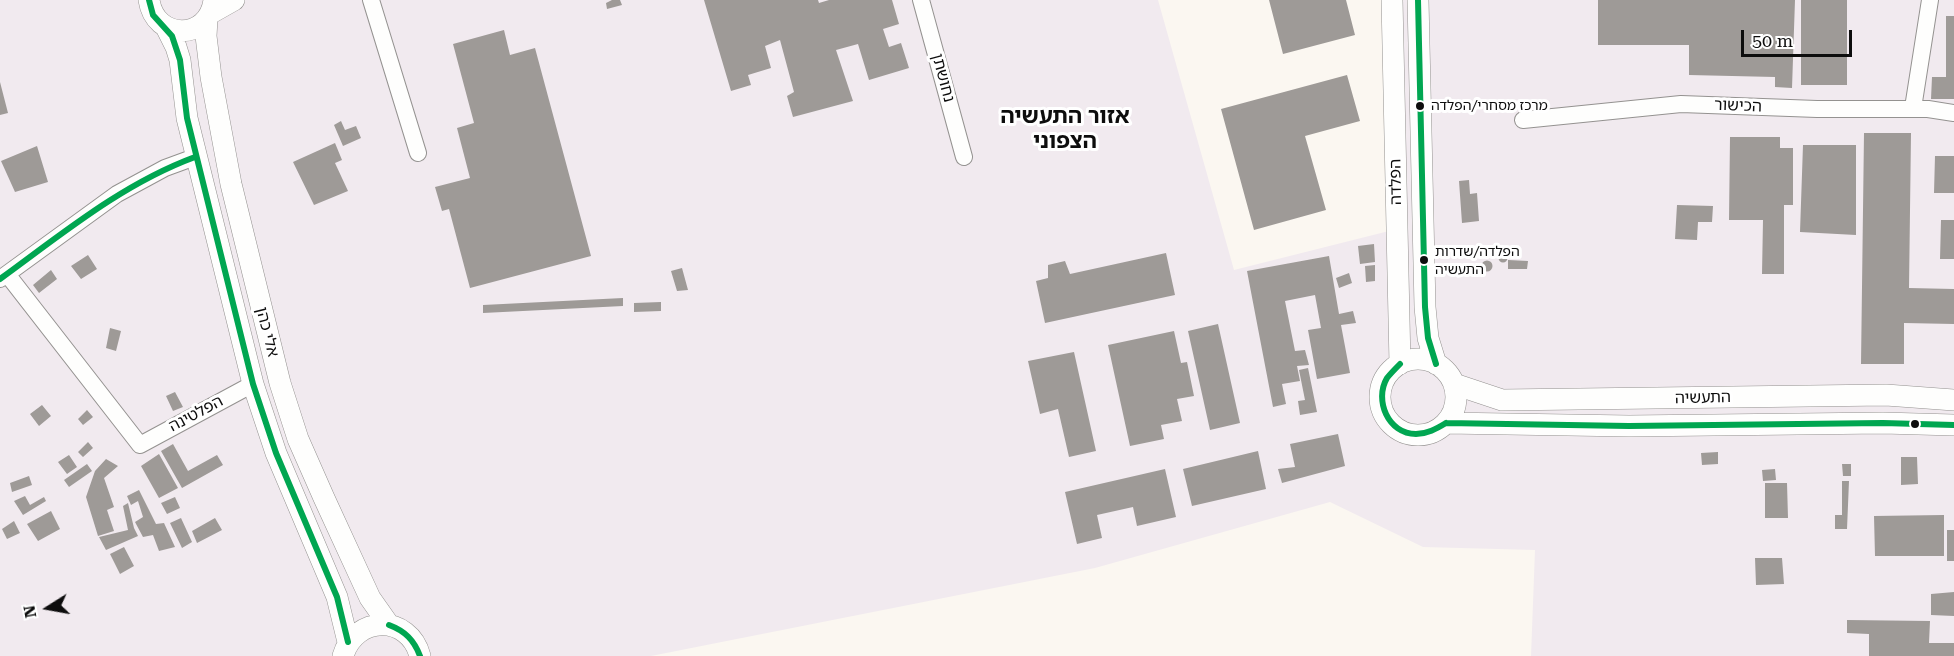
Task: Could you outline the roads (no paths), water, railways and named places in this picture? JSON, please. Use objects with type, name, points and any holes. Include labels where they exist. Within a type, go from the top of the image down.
[{"type":"street","name":"אלי כהן","points":[[149,0],[153,15],[172,36],[180,60],[187,118],[195,157],[252,384],[276,453],[338,597],[344,619],[340,651]]},
{"type":"street","points":[[166,27],[188,31],[201,24],[210,11],[234,0]]},
{"type":"street","points":[[371,0],[418,153]]},
{"type":"street","name":"נחושתן","points":[[921,0],[964,157]]},
{"type":"street","name":"הפלדה","points":[[1392,0],[1400,364]]},
{"type":"street","name":"הפלדה","points":[[1418,0],[1425,307],[1428,338],[1436,364]]},
{"type":"street","points":[[1913,108],[1930,0]]},
{"type":"street","name":"אלי כהן","points":[[210,11],[206,36],[211,77],[231,184],[280,383],[298,439],[324,498],[370,598],[389,625]]},
{"type":"street","name":"הכישור","points":[[1523,120],[1681,104],[1817,109],[1913,108],[1954,113]]},
{"type":"street","points":[[4,276],[117,194],[165,168],[195,157]]},
{"type":"street","name":"הפלטינה","points":[[4,276],[140,445],[252,384]]},
{"type":"street","points":[[1412,360],[1424,360],[1436,364],[1454,384],[1456,394],[1452,415],[1446,423],[1428,434],[1418,435],[1398,429],[1384,413],[1381,402],[1381,391],[1385,380],[1400,364],[1412,360]]},
{"type":"street","name":"התעשיה","points":[[1454,384],[1502,400],[1886,395],[1954,400]]},
{"type":"street","name":"התעשיה","points":[[1446,423],[1629,426],[1884,423],[1954,425]]},
{"type":"street","points":[[340,651],[356,634],[366,627],[377,624],[399,628],[414,642],[420,656]]},
{"type":"place","name":"מרכז מסחרי/הפלדה","points":[[1420,106]]},
{"type":"place","name":"הפלדה/שדרות התעשיה","points":[[1424,260]]},
{"type":"district","name":"אזור התעשיה הצפוני","points":[[1065,130]]}]
